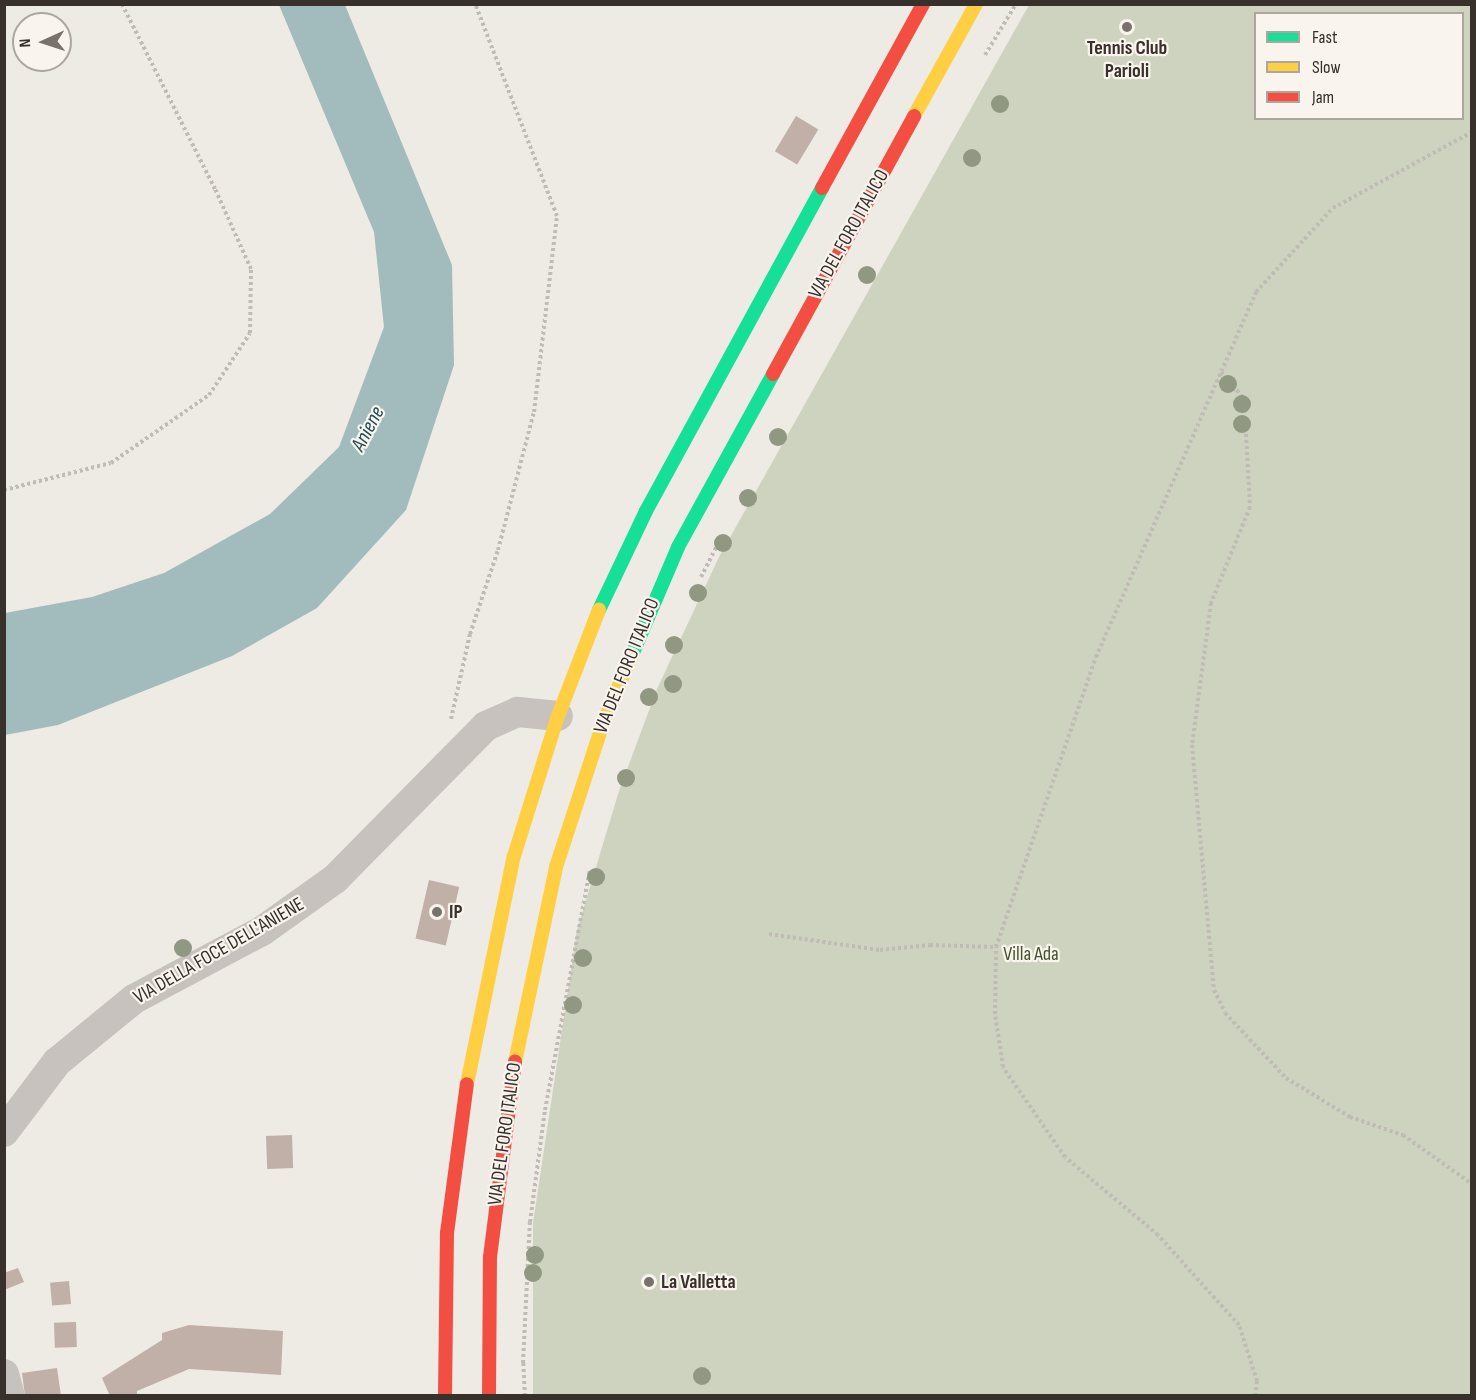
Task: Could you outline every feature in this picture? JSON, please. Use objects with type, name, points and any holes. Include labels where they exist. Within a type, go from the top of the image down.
[{"type":"highway","points":[[445,1395],[447,1233],[460,1116],[514,856],[558,716],[591,628],[646,511],[923,4]]},
{"type":"highway","name":"VIA DEL FORO ITALICO","points":[[489,1395],[490,1257],[514,1064],[556,867],[603,723],[678,547],[976,4]]},
{"type":"street","name":"VIA DELLA FOCE DELL'ANIENE","points":[[4,1132],[57,1062],[134,999],[262,931],[336,879],[486,726],[508,714],[558,716]]},
{"type":"street","points":[[4,1374],[10,1395]]},
{"type":"path","points":[[4,490],[111,463],[208,395],[250,333],[251,269],[215,189],[122,4]]},
{"type":"path","points":[[469,744],[451,718],[470,634],[498,550],[534,412],[556,216],[475,4]]},
{"type":"path","points":[[982,60],[1016,4]]},
{"type":"path","points":[[1255,1395],[1257,1381],[1239,1325],[1158,1235],[1065,1156],[1003,1067],[995,1014],[996,947],[1096,657],[1256,292],[1333,208],[1472,132]]},
{"type":"path","points":[[1221,372],[1244,398],[1250,507],[1211,603],[1192,745],[1215,990],[1225,1013],[1286,1078],[1350,1117],[1403,1135],[1472,1184]]},
{"type":"path","points":[[697,585],[723,532]]},
{"type":"path","points":[[525,1395],[523,1363],[530,1222],[545,1110],[591,865]]},
{"type":"path","points":[[769,934],[880,950],[930,945],[996,947]]},
{"type":"green space","name":"Villa Ada","points":[[1029,5],[1471,5],[1471,1395],[533,1395],[533,1223],[577,930],[619,791],[657,689],[719,557]]},
{"type":"water","name":"Aniene","points":[[279,5],[345,5],[452,265],[454,365],[406,510],[317,608],[232,656],[58,725],[5,735],[5,613],[92,597],[164,573],[270,514],[339,447],[384,327],[374,232]]},
{"type":"building","points":[[796,116],[818,129],[797,165],[775,151]]},
{"type":"building","name":"IP","points":[[429,880],[459,887],[446,945],[416,938]]},
{"type":"building","points":[[292,1135],[293,1168],[267,1169],[266,1136]]},
{"type":"building","points":[[18,1268],[24,1282],[4,1290],[4,1273]]},
{"type":"building","points":[[69,1281],[71,1304],[52,1306],[50,1283]]},
{"type":"building","points":[[76,1322],[77,1347],[55,1348],[54,1323]]},
{"type":"building","points":[[189,1325],[283,1331],[281,1375],[189,1369],[137,1391],[137,1396],[110,1396],[102,1378],[162,1340],[162,1333]]},
{"type":"building","points":[[57,1368],[61,1396],[25,1396],[22,1373]]},
{"type":"traffic: fast","points":[[599,610],[646,511],[822,188]]},
{"type":"traffic: fast","points":[[632,655],[678,547],[773,374]]},
{"type":"traffic: slow","points":[[914,116],[976,4]]},
{"type":"traffic: slow","points":[[467,1084],[514,856],[558,716],[599,610]]},
{"type":"traffic: slow","points":[[515,1062],[556,867],[603,723],[632,655]]},
{"type":"traffic: jam","points":[[822,188],[923,4]]},
{"type":"traffic: jam","points":[[773,374],[914,116]]},
{"type":"traffic: jam","points":[[489,1396],[490,1257],[515,1062]]},
{"type":"traffic: jam","points":[[445,1396],[447,1233],[467,1084]]},
{"type":"place","name":"Tennis Club Parioli","points":[[1127,27]]},
{"type":"place","name":"IP","points":[[437,912]]},
{"type":"place","name":"La Valletta","points":[[649,1282]]}]
